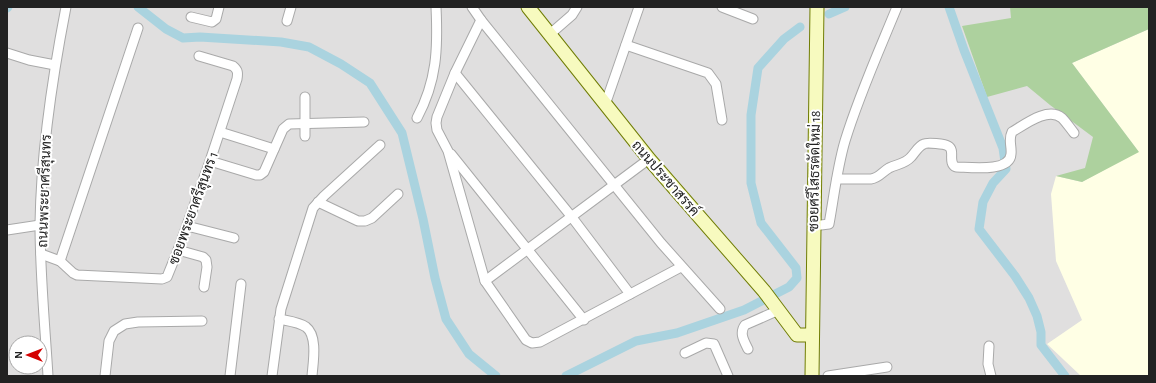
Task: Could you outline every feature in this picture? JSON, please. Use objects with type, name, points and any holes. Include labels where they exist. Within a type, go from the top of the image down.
[{"type":"street","name":"ถนนพระยาศรีสุนทร","points":[[48,376],[40,225],[43,165],[55,65],[66,7]]},
{"type":"street","points":[[191,17],[212,22],[216,19],[219,7]]},
{"type":"street","points":[[288,21],[291,7]]},
{"type":"street","points":[[417,118],[426,101],[432,82],[437,40],[436,7]]},
{"type":"street","points":[[472,7],[681,267],[720,309]]},
{"type":"street","name":"ถนนประชาสรรค์","points":[[528,7],[549,36],[649,159],[764,291],[797,336],[812,335]]},
{"type":"street","points":[[549,36],[572,15],[577,7]]},
{"type":"street","points":[[605,105],[639,7]]},
{"type":"street","points":[[722,7],[753,19]]},
{"type":"street","name":"ซอยศรีโสธรตัดใหม่ 18","points":[[812,376],[817,7]]},
{"type":"street","points":[[813,226],[829,224],[845,141],[852,119],[897,7]]},
{"type":"street","points":[[481,20],[454,73],[437,117],[437,130],[448,151],[584,320]]},
{"type":"street","points":[[60,261],[138,28]]},
{"type":"street","points":[[626,45],[708,73],[716,84],[722,120]]},
{"type":"street","points":[[7,53],[29,60],[55,65]]},
{"type":"street","name":"ซอยพระยาศรีสุนทร 1","points":[[41,254],[60,261],[77,275],[162,279],[167,277],[210,161],[238,73],[237,69],[233,66],[199,56]]},
{"type":"street","points":[[454,73],[571,216],[630,294]]},
{"type":"street","points":[[305,97],[305,136]]},
{"type":"street","points":[[837,179],[871,180],[876,178],[888,168],[903,164],[919,147],[925,143],[946,144],[949,146],[951,148],[953,166],[992,168],[1004,163],[1011,156],[1010,140],[1012,132],[1036,117],[1050,114],[1060,116],[1074,133]]},
{"type":"street","points":[[210,161],[260,175],[264,172],[285,126],[289,124],[364,122]]},
{"type":"street","points":[[220,132],[274,149]]},
{"type":"street","points":[[272,376],[279,319],[284,297],[313,208],[380,145]]},
{"type":"street","points":[[448,151],[484,281],[526,340],[532,343],[540,342],[584,320],[681,267]]},
{"type":"street","points":[[484,281],[613,184],[649,159]]},
{"type":"street","points":[[318,202],[358,221],[365,221],[372,218],[398,194]]},
{"type":"street","points":[[7,230],[40,225]]},
{"type":"street","points":[[187,226],[234,238]]},
{"type":"street","points":[[178,250],[203,257],[206,260],[207,267],[204,287]]},
{"type":"street","points":[[230,376],[241,284]]},
{"type":"street","points":[[748,349],[742,337],[744,325],[777,308]]},
{"type":"street","points":[[279,319],[300,324],[310,331],[314,339],[312,376]]},
{"type":"street","points":[[105,376],[108,341],[114,331],[125,324],[138,322],[202,321]]},
{"type":"street","points":[[685,353],[706,342],[714,344],[728,376]]},
{"type":"street","points":[[989,346],[988,364],[991,376]]},
{"type":"street","points":[[828,376],[852,374],[887,367]]},
{"type":"shaded area","points":[[7,7],[1149,7],[1149,376],[7,376]]},
{"type":"shaded area","points":[[1149,29],[1149,376],[1081,376],[1047,344],[1082,320],[1056,261],[1051,194],[1056,176],[1082,182],[1138,151],[1072,63]]},
{"type":"green space","points":[[1010,7],[1149,7],[1149,29],[1072,63],[1139,152],[1082,182],[1056,176],[1085,168],[1093,137],[1027,86],[987,97],[962,26],[1011,18]]},
{"type":"waterway","points":[[138,7],[166,29],[183,38],[200,37],[281,42],[309,47],[341,64],[370,83],[402,133],[423,219],[435,278],[446,319],[469,354],[496,376]]},
{"type":"waterway","points":[[829,14],[845,7]]},
{"type":"waterway","points":[[949,7],[964,50],[1003,148],[1006,169],[993,183],[983,202],[979,229],[1015,276],[1029,298],[1037,316],[1041,332],[1041,345],[1065,376]]},
{"type":"waterway","points":[[566,376],[636,341],[677,333],[744,310],[789,287],[797,278],[796,268],[761,223],[751,183],[751,115],[758,68],[784,39],[800,27]]}]
